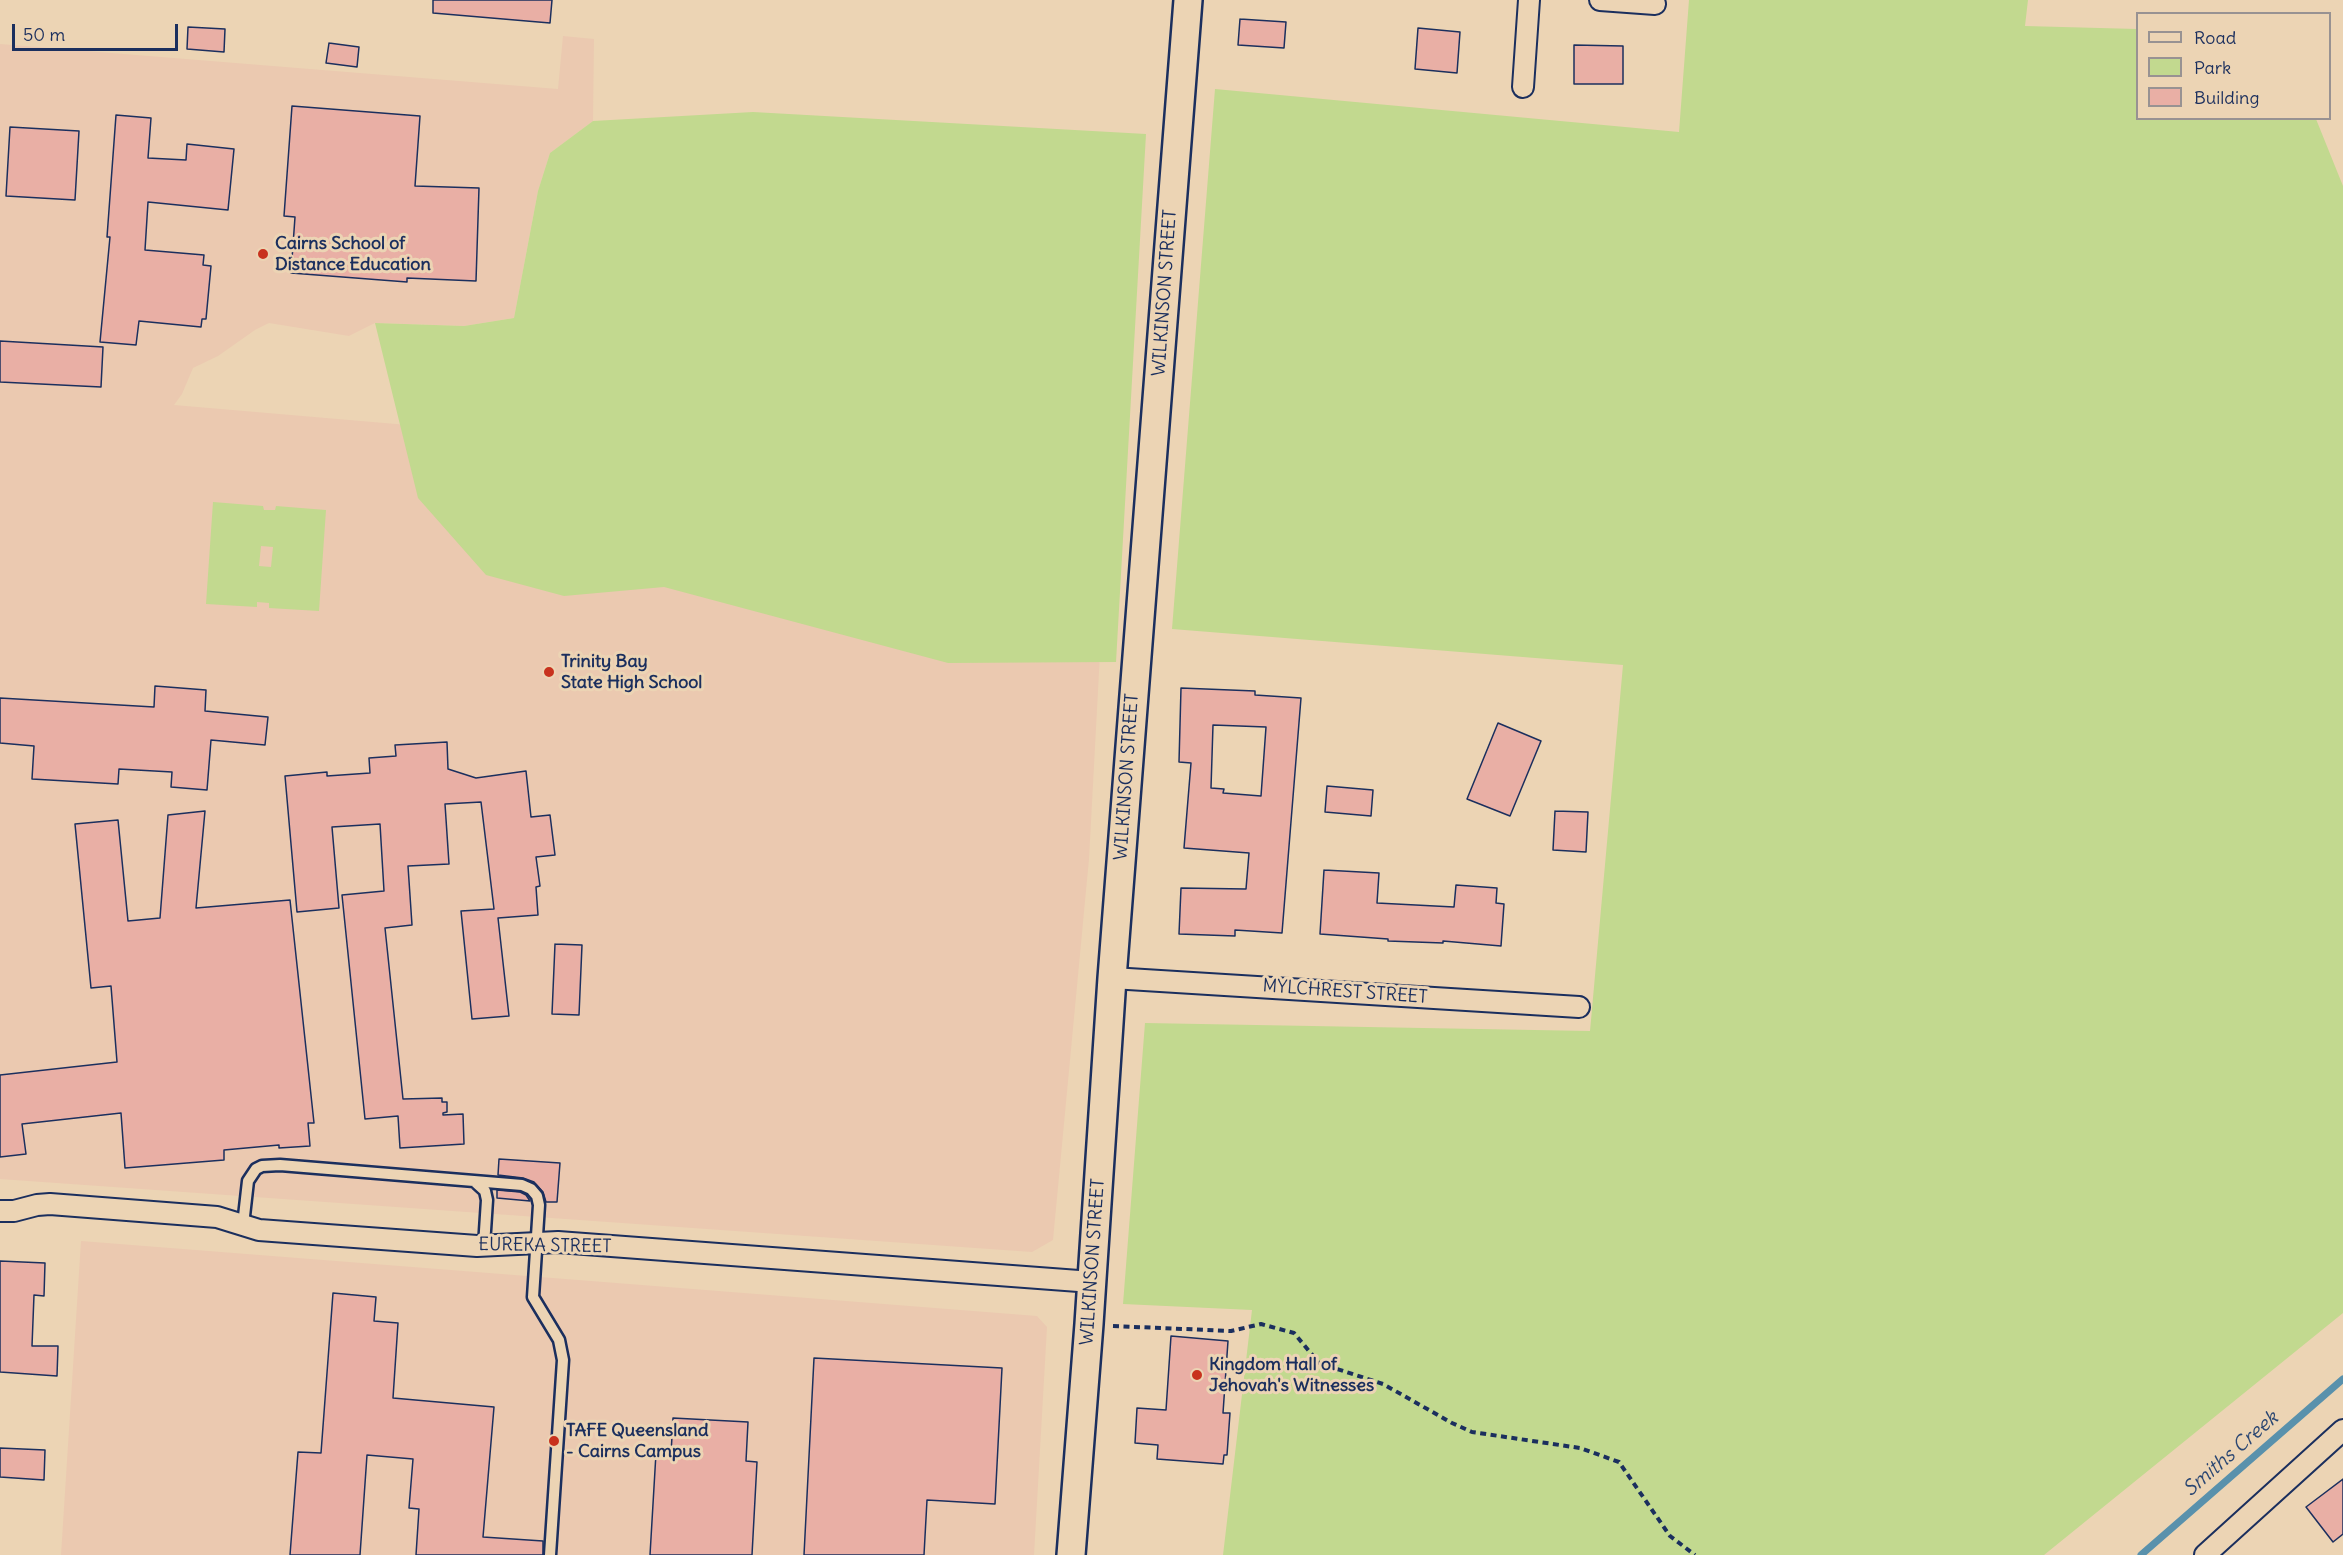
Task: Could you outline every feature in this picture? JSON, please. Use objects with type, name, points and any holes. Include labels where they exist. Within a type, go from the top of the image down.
[{"type":"street","name":"WILKINSON STREET","points":[[1071,1555],[1112,978],[1188,0]]},
{"type":"street","points":[[1522,87],[1529,0]]},
{"type":"street","points":[[1600,0],[1655,4]]},
{"type":"street","name":"MYLCHREST STREET","points":[[1112,978],[1579,1006]]},
{"type":"street","name":"EUREKA STREET","points":[[7,1211],[50,1204],[217,1217],[259,1230],[483,1246],[558,1242],[1092,1282]]},
{"type":"street","points":[[2205,1555],[2343,1430]]},
{"type":"lane","points":[[243,1225],[248,1181],[256,1169],[262,1166],[522,1185],[531,1189],[537,1196],[539,1205],[533,1297],[559,1340],[563,1356],[550,1555]]},
{"type":"lane","points":[[474,1181],[480,1184],[485,1191],[487,1200],[483,1246]]},
{"type":"path","points":[[1089,1324],[1231,1331],[1261,1324],[1294,1333],[1319,1363],[1383,1383],[1472,1432],[1580,1448],[1619,1462],[1670,1536],[1695,1555]]},
{"type":"shaded area","name":"Trinity Bay State High School","points":[[563,36],[594,39],[593,121],[550,153],[538,191],[514,318],[464,326],[375,323],[349,336],[269,323],[218,356],[193,368],[182,394],[174,405],[1109,485],[1089,859],[1053,1240],[1032,1252],[0,1179],[0,44],[558,89]]},
{"type":"shaded area","name":"TAFE Queensland - Cairns Campus","points":[[81,1241],[1037,1316],[1047,1327],[1034,1555],[61,1555]]},
{"type":"green space","points":[[1689,0],[2028,0],[2025,26],[2136,29],[2136,120],[2316,120],[2343,186],[2343,1313],[2044,1555],[1223,1555],[1252,1310],[1123,1304],[1145,1023],[1590,1031],[1623,665],[1172,629],[1215,89],[1679,132]]},
{"type":"green space","points":[[753,112],[1146,134],[1116,662],[948,663],[664,587],[564,596],[486,575],[418,498],[375,323],[464,326],[514,318],[538,191],[550,153],[593,121]]},
{"type":"green space","points":[[213,502],[263,506],[264,510],[275,510],[276,506],[326,510],[319,611],[269,608],[269,603],[257,602],[257,607],[206,604]],"holes":[[[261,546],[273,547],[271,567],[259,566]]]},
{"type":"building","points":[[433,0],[552,0],[550,23],[433,13]]},
{"type":"building","points":[[1240,19],[1286,22],[1284,48],[1238,45]]},
{"type":"building","points":[[188,27],[225,29],[224,52],[187,49]]},
{"type":"building","points":[[1418,28],[1460,32],[1457,73],[1415,69]]},
{"type":"building","points":[[329,43],[359,47],[357,67],[326,63]]},
{"type":"building","points":[[1574,45],[1623,46],[1623,84],[1574,84]]},
{"type":"building","points":[[292,106],[420,116],[415,186],[479,188],[476,281],[407,278],[407,282],[291,273],[295,217],[284,216]]},
{"type":"building","points":[[116,115],[151,118],[148,158],[186,160],[187,144],[234,149],[228,210],[148,202],[145,250],[204,255],[203,265],[211,266],[206,319],[202,319],[201,327],[139,321],[136,345],[100,342],[110,237],[107,237]]},
{"type":"building","points":[[10,127],[79,131],[75,200],[6,196]]},
{"type":"building","points":[[0,341],[103,347],[101,387],[0,382]]},
{"type":"building","points":[[155,686],[206,690],[205,711],[268,717],[265,745],[211,740],[207,790],[171,787],[172,772],[119,769],[118,784],[32,779],[34,746],[0,743],[0,698],[154,707]]},
{"type":"building","points":[[1181,688],[1255,691],[1255,695],[1301,698],[1282,933],[1235,930],[1235,936],[1179,934],[1181,888],[1246,889],[1249,853],[1184,848],[1191,763],[1179,762]],"holes":[[[1213,725],[1266,727],[1261,796],[1223,793],[1224,789],[1211,788]]]},
{"type":"building","points":[[1498,723],[1541,741],[1510,816],[1467,799]]},
{"type":"building","points":[[447,742],[448,769],[476,778],[526,771],[531,817],[550,815],[555,855],[536,857],[540,886],[536,887],[538,915],[498,918],[509,1016],[472,1019],[461,911],[494,909],[481,802],[445,804],[449,864],[408,866],[412,925],[385,928],[403,1099],[442,1098],[442,1102],[447,1102],[447,1112],[443,1115],[463,1114],[464,1144],[400,1148],[398,1116],[365,1119],[342,895],[384,891],[380,824],[332,827],[339,908],[297,912],[285,776],[327,772],[327,776],[370,773],[369,758],[396,756],[395,745]]},
{"type":"building","points":[[1327,786],[1373,790],[1371,816],[1325,812]]},
{"type":"building","points":[[205,811],[196,908],[290,900],[314,1123],[308,1123],[310,1146],[279,1148],[279,1145],[224,1150],[224,1160],[125,1168],[121,1113],[22,1124],[26,1154],[0,1157],[0,1075],[117,1062],[111,986],[91,988],[75,824],[118,820],[128,921],[160,918],[168,815]]},
{"type":"building","points":[[1555,811],[1588,812],[1586,852],[1553,850]]},
{"type":"building","points":[[1324,870],[1379,873],[1377,903],[1454,907],[1456,885],[1497,888],[1496,903],[1504,904],[1501,946],[1443,941],[1443,943],[1388,941],[1388,939],[1320,934]]},
{"type":"building","points":[[555,944],[582,945],[579,1015],[552,1014]]},
{"type":"building","points":[[499,1159],[560,1163],[557,1202],[546,1202],[543,1192],[534,1182],[523,1178],[498,1175]]},
{"type":"building","points":[[497,1190],[520,1192],[530,1201],[497,1198]]},
{"type":"building","points":[[0,1261],[45,1263],[44,1296],[34,1295],[32,1346],[58,1346],[57,1376],[0,1372]]},
{"type":"building","points":[[333,1293],[376,1297],[374,1321],[398,1323],[393,1398],[494,1407],[483,1537],[543,1541],[543,1555],[416,1555],[419,1509],[409,1508],[413,1459],[367,1455],[360,1555],[290,1555],[298,1452],[321,1453]]},
{"type":"building","name":"Kingdom Hall of Jehovah's Witnesses","points":[[1171,1336],[1228,1341],[1223,1413],[1230,1413],[1227,1455],[1224,1455],[1223,1464],[1157,1459],[1158,1445],[1135,1443],[1137,1408],[1166,1410]]},
{"type":"building","points":[[814,1358],[1002,1368],[995,1504],[927,1500],[924,1555],[804,1555]]},
{"type":"building","points":[[673,1418],[748,1422],[746,1461],[757,1462],[752,1555],[650,1555],[656,1453],[671,1454]]},
{"type":"building","points":[[0,1448],[45,1450],[44,1480],[0,1477]]},
{"type":"building","points":[[2343,1479],[2343,1534],[2333,1542],[2306,1507]]},
{"type":"waterway","name":"Smiths Creek","points":[[2141,1555],[2343,1379]]},
{"type":"place","name":"Cairns School of Distance Education","points":[[263,254]]},
{"type":"place","name":"Trinity Bay State High School","points":[[549,672]]},
{"type":"place","name":"Kingdom Hall of Jehovah's Witnesses","points":[[1197,1375]]},
{"type":"place","name":"TAFE Queensland - Cairns Campus","points":[[554,1441]]}]
